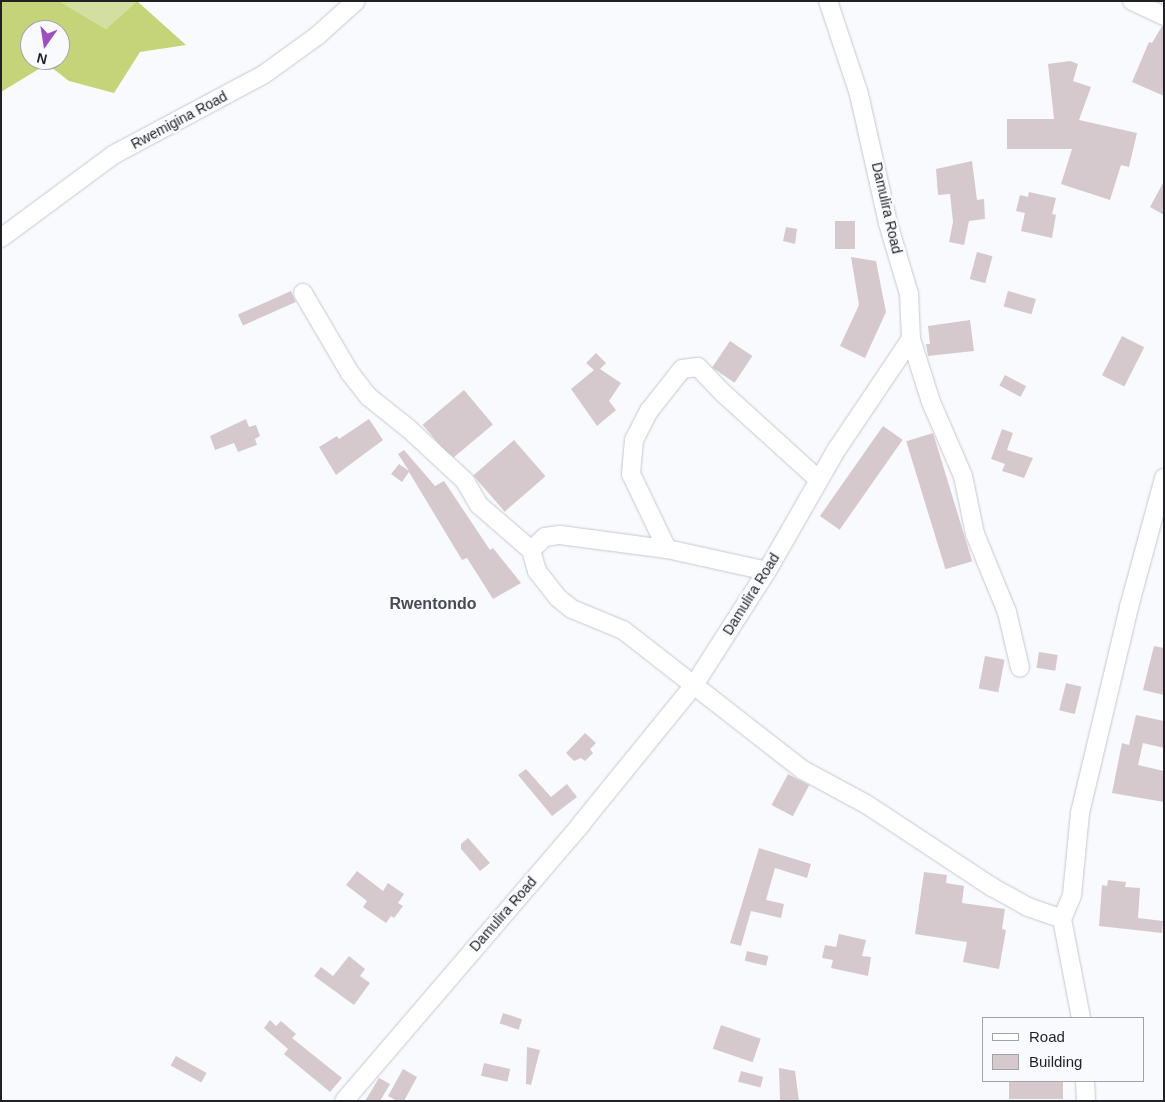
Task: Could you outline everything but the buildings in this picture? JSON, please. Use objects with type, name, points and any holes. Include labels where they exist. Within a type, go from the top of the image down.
[{"type":"street","name":"Rwemigina Road","points":[[1,238],[113,155],[264,75],[317,36],[356,1]]},
{"type":"street","name":"Damulira Road","points":[[344,1101],[581,824],[694,685],[767,571],[818,479],[911,339],[909,294],[888,223],[859,94],[828,1]]},
{"type":"street","points":[[1132,1],[1164,16]]},
{"type":"street","points":[[303,293],[350,373],[369,397],[409,429],[465,481],[479,505],[531,550],[537,571],[557,597],[579,612],[624,630],[803,770],[866,804],[992,887],[1028,907],[1062,919]]},
{"type":"street","points":[[911,339],[931,402],[963,476],[975,534],[1008,612],[1020,668]]},
{"type":"street","points":[[667,549],[631,474],[634,440],[648,411],[682,368],[698,367],[723,394],[818,479]]},
{"type":"street","points":[[1081,1017],[1062,919],[1072,895],[1080,813],[1088,775],[1164,478]]},
{"type":"street","points":[[531,550],[544,537],[560,535],[667,549],[767,571]]},
{"type":"street","points":[[1085,1082],[1086,1101]]},
{"type":"green space","points":[[1,1],[59,1],[106,29],[137,1],[186,45],[140,52],[114,93],[69,81],[55,70],[70,70],[70,20],[20,20],[20,70],[37,70],[1,92]]},
{"type":"green space","points":[[59,1],[137,1],[106,29]]},
{"type":"district","name":"Rwentondo","points":[[433,604]]}]
